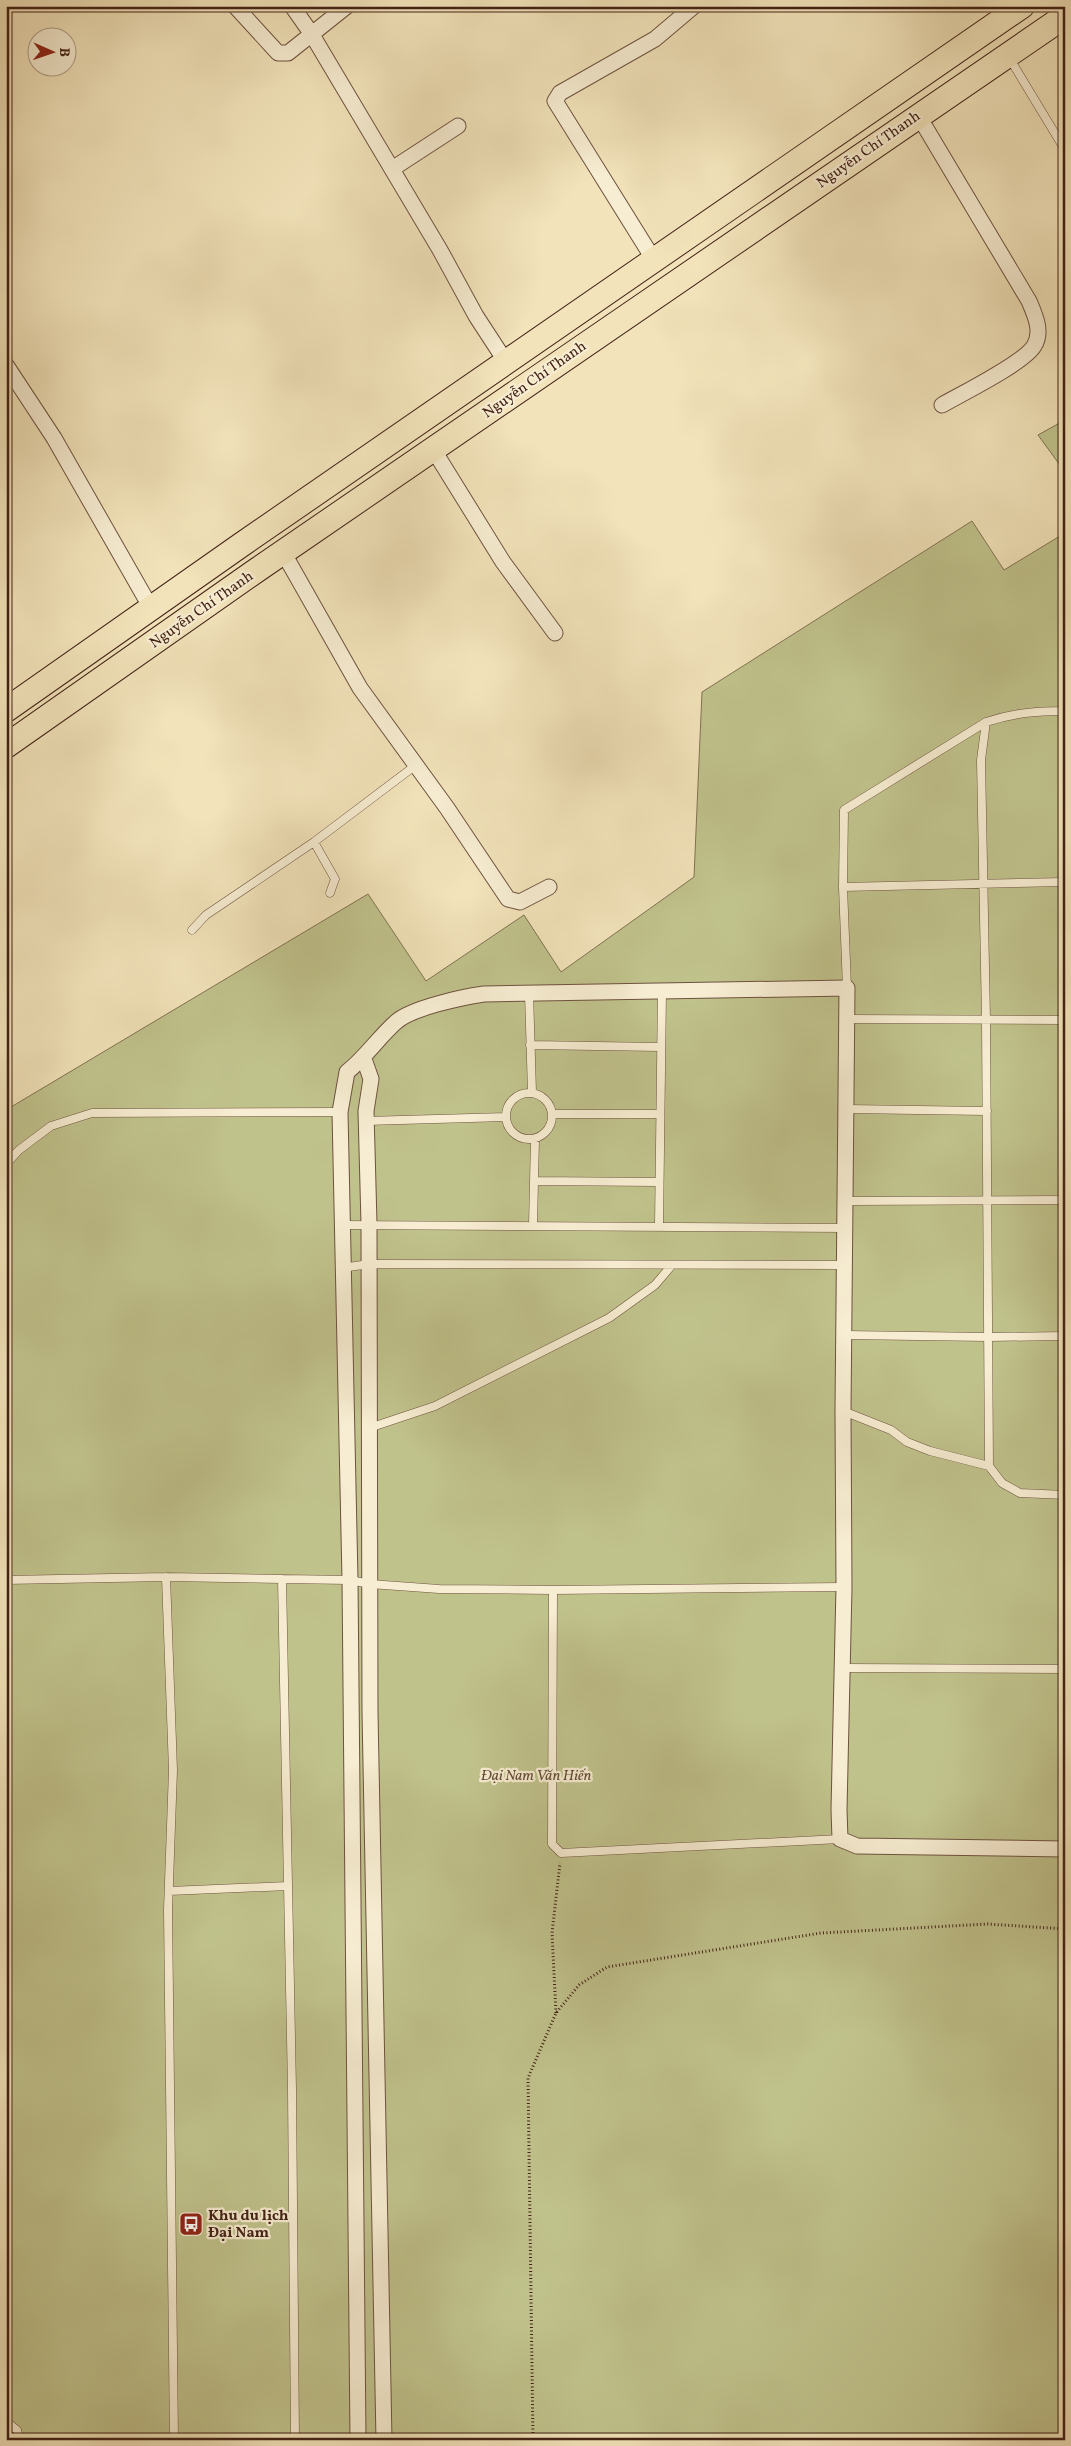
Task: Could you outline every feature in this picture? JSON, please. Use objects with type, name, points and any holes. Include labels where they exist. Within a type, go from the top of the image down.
[{"type":"main road","name":"Nguyễn Chí Thanh","points":[[6,710],[1012,9]]},
{"type":"main road","name":"Nguyễn Chí Thanh","points":[[6,746],[670,285],[1065,16]]},
{"type":"main road","points":[[654,260],[670,285]]},
{"type":"main road","points":[[268,526],[283,552]]},
{"type":"street","points":[[235,6],[278,53],[288,53],[347,6]]},
{"type":"street","points":[[292,6],[311,33],[476,316],[506,362]]},
{"type":"street","points":[[654,260],[556,101],[560,93],[655,39],[694,6]]},
{"type":"street","points":[[918,115],[1030,301],[1038,325],[1034,346],[1014,365],[942,405]]},
{"type":"street","points":[[392,169],[458,126]]},
{"type":"street","points":[[6,365],[54,438],[150,608]]},
{"type":"street","points":[[433,449],[504,562],[555,633]]},
{"type":"street","points":[[283,552],[360,688],[416,765],[508,899],[520,902],[548,887]]},
{"type":"street","points":[[358,2440],[350,1580],[340,1112],[347,1072],[364,1059],[398,1020],[459,998],[484,994],[847,988],[847,1228],[843,1411],[844,1587],[840,1839],[857,1846],[1065,1848]]},
{"type":"street","points":[[364,1059],[371,1079],[366,1122],[369,1224],[370,1712],[384,2440]]},
{"type":"lane","points":[[1007,55],[1065,150]]},
{"type":"lane","points":[[847,988],[843,887],[844,810],[986,722],[1012,714],[1031,711],[1065,711]]},
{"type":"lane","points":[[986,722],[981,760],[986,1020],[989,1466],[1002,1483],[1020,1493],[1065,1495]]},
{"type":"lane","points":[[192,930],[206,915],[314,842],[416,765]]},
{"type":"lane","points":[[314,842],[335,879],[330,893]]},
{"type":"lane","points":[[843,887],[1065,882]]},
{"type":"lane","points":[[659,1226],[662,991]]},
{"type":"lane","points":[[528,993],[532,1092]]},
{"type":"lane","points":[[847,1019],[1065,1020]]},
{"type":"lane","points":[[530,1045],[661,1047]]},
{"type":"lane","points":[[532,1092],[546,1099],[553,1114],[548,1130],[535,1139],[527,1139],[512,1132],[506,1117],[507,1109],[516,1096],[532,1092]]},
{"type":"lane","points":[[847,1109],[987,1111]]},
{"type":"lane","points":[[6,1164],[19,1150],[51,1126],[92,1113],[340,1112]]},
{"type":"lane","points":[[553,1114],[660,1114]]},
{"type":"lane","points":[[366,1122],[506,1117]]},
{"type":"lane","points":[[533,1225],[535,1139]]},
{"type":"lane","points":[[534,1181],[660,1182]]},
{"type":"lane","points":[[847,1200],[1065,1200]]},
{"type":"lane","points":[[341,1225],[847,1228]]},
{"type":"lane","points":[[342,1268],[369,1264],[846,1265]]},
{"type":"lane","points":[[369,1428],[435,1406],[608,1318],[655,1285],[672,1265]]},
{"type":"lane","points":[[845,1334],[988,1337],[1065,1336]]},
{"type":"lane","points":[[843,1411],[891,1430],[907,1442],[930,1451],[989,1466]]},
{"type":"lane","points":[[6,1544],[7,1580],[166,1577],[282,1578],[350,1580],[370,1584],[439,1589],[553,1590],[844,1587]]},
{"type":"lane","points":[[166,1577],[173,1770],[169,1891],[174,2440]]},
{"type":"lane","points":[[282,1578],[295,2440]]},
{"type":"lane","points":[[553,1590],[552,1844],[561,1853],[840,1839]]},
{"type":"lane","points":[[842,1668],[1065,1669]]},
{"type":"lane","points":[[169,1891],[288,1886]]},
{"type":"lane","points":[[6,2403],[7,2422],[17,2430],[19,2440]]},
{"type":"path","points":[[556,2013],[552,1933],[561,1853]]},
{"type":"path","points":[[533,2440],[528,2078],[556,2013],[579,1985],[607,1967],[821,1933],[988,1924],[1065,1929]]},
{"type":"green space","points":[[1065,420],[1065,472],[1038,435]]},
{"type":"green space","name":"Đại Nam Văn Hiến","points":[[972,521],[1004,570],[1065,533],[1065,2440],[6,2440],[6,1110],[368,894],[426,981],[524,915],[561,972],[694,877],[702,692]]},
{"type":"place","name":"Khu du lịch Đại Nam","points":[[191,2224]]}]
